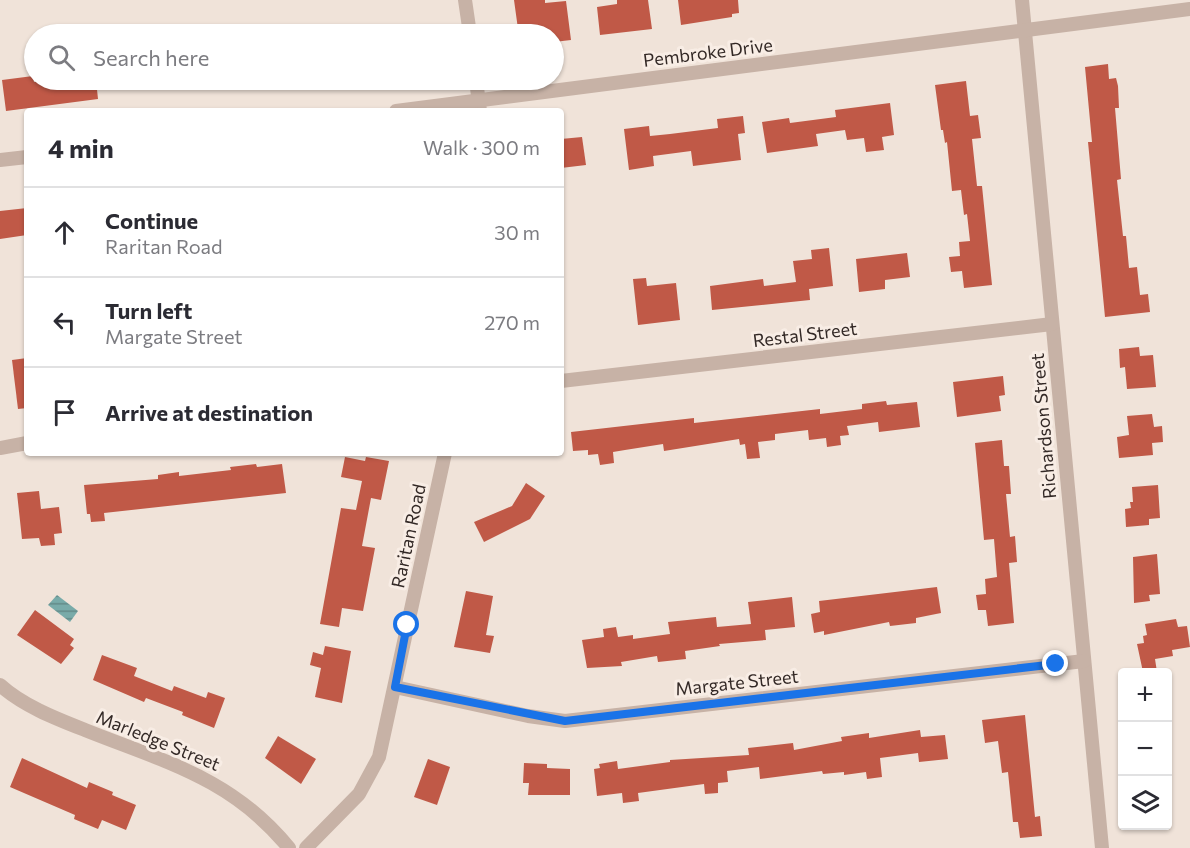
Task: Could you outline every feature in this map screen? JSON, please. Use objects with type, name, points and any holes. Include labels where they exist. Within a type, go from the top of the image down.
[{"type":"street","points":[[465,0],[469,24]]},
{"type":"street","name":"Richardson Street","points":[[1022,0],[1102,848]]},
{"type":"street","name":"Pembroke Drive","points":[[446,108],[480,106],[1025,29],[1190,9]]},
{"type":"street","points":[[478,90],[480,106]]},
{"type":"street","points":[[0,160],[24,157]]},
{"type":"street","name":"Restal Street","points":[[564,381],[1052,324]]},
{"type":"street","points":[[0,448],[24,444]]},
{"type":"street","name":"Raritan Road","points":[[306,848],[359,794],[379,757],[444,456]]},
{"type":"street","name":"Margate Street","points":[[395,687],[565,721],[1084,661]]},
{"type":"street","name":"Marledge Street","points":[[0,685],[44,712],[192,771],[229,791],[276,832],[290,848]]},
{"type":"water","points":[[57,595],[78,611],[70,622],[48,605]]},
{"type":"building","points":[[514,0],[545,0],[545,3],[566,1],[571,40],[564,41],[564,24],[517,24]]},
{"type":"building","points":[[617,0],[648,0],[652,29],[600,35],[597,7],[617,4]]},
{"type":"building","points":[[678,0],[738,0],[739,13],[732,14],[732,17],[681,25]]},
{"type":"building","points":[[1108,64],[1109,79],[1116,78],[1118,86],[1119,108],[1115,108],[1121,179],[1117,180],[1123,236],[1126,236],[1129,268],[1137,267],[1140,295],[1148,294],[1150,312],[1105,317],[1088,142],[1092,142],[1085,67]]},
{"type":"building","points":[[24,77],[24,90],[97,90],[98,99],[6,111],[2,80]]},
{"type":"building","points":[[966,81],[970,116],[978,115],[981,138],[972,139],[977,186],[982,186],[992,285],[964,288],[962,271],[951,272],[949,257],[960,256],[959,242],[970,241],[967,214],[964,215],[961,190],[952,191],[947,142],[945,143],[943,130],[941,130],[935,85]]},
{"type":"building","points":[[890,103],[894,135],[882,137],[884,150],[866,152],[864,138],[847,140],[845,130],[816,134],[818,146],[767,153],[762,122],[789,118],[790,123],[836,117],[835,110]]},
{"type":"building","points":[[743,116],[745,133],[738,134],[741,160],[693,166],[691,151],[653,156],[654,166],[629,170],[624,129],[649,126],[650,136],[670,134],[718,128],[717,119]]},
{"type":"building","points":[[582,137],[586,165],[564,168],[564,139]]},
{"type":"building","points":[[24,208],[24,235],[0,239],[0,211]]},
{"type":"building","points":[[829,248],[833,286],[809,289],[810,300],[712,310],[710,286],[763,279],[764,286],[796,282],[793,261],[812,259],[811,250]]},
{"type":"building","points":[[907,253],[910,277],[885,280],[885,289],[859,292],[856,259]]},
{"type":"building","points":[[646,278],[647,286],[676,283],[680,320],[638,325],[633,279]]},
{"type":"building","points":[[1139,347],[1140,356],[1153,355],[1156,387],[1127,389],[1125,367],[1120,368],[1119,349]]},
{"type":"building","points":[[24,358],[24,408],[18,409],[12,360]]},
{"type":"building","points":[[1003,376],[1005,395],[999,396],[1001,411],[957,417],[953,382]]},
{"type":"building","points":[[886,401],[887,405],[917,402],[920,427],[879,432],[878,422],[847,426],[849,435],[840,436],[841,445],[827,447],[826,438],[809,440],[808,430],[775,434],[775,440],[758,442],[760,458],[747,459],[745,444],[740,445],[739,439],[664,451],[663,444],[613,452],[614,463],[600,465],[598,454],[588,455],[588,450],[573,451],[571,432],[694,418],[694,423],[820,409],[820,414],[862,409],[862,404]]},
{"type":"building","points":[[1152,414],[1154,427],[1162,426],[1163,442],[1152,443],[1153,455],[1119,458],[1117,437],[1129,435],[1127,416]]},
{"type":"building","points":[[1002,440],[1004,466],[1009,466],[1011,494],[1006,494],[1010,537],[1015,536],[1017,562],[1009,563],[1014,623],[988,626],[986,610],[978,610],[976,595],[986,594],[985,579],[997,577],[994,539],[984,540],[975,443]]},
{"type":"building","points":[[345,457],[365,461],[366,457],[389,461],[381,500],[371,498],[362,546],[375,548],[363,611],[342,608],[339,627],[320,624],[341,508],[356,510],[362,481],[341,477]]},
{"type":"building","points":[[256,464],[257,467],[282,464],[286,493],[104,513],[105,521],[91,522],[90,514],[87,514],[84,485],[158,479],[158,475],[179,472],[179,476],[231,470],[230,467]]},
{"type":"building","points":[[526,483],[545,496],[530,519],[484,542],[474,522],[512,506]]},
{"type":"building","points":[[1158,485],[1160,518],[1149,519],[1149,525],[1126,527],[1125,509],[1131,508],[1130,502],[1133,502],[1132,487]]},
{"type":"building","points":[[39,491],[41,509],[59,507],[62,533],[54,534],[55,545],[41,546],[39,538],[22,539],[17,493]]},
{"type":"building","points":[[1157,554],[1160,594],[1149,595],[1150,601],[1134,603],[1133,557]]},
{"type":"building","points":[[937,587],[941,613],[916,618],[916,623],[890,626],[889,622],[824,635],[824,631],[814,633],[811,614],[820,612],[819,601]]},
{"type":"building","points":[[466,591],[493,596],[486,635],[494,636],[490,653],[454,647]]},
{"type":"building","points":[[792,597],[795,627],[765,630],[766,640],[719,644],[720,646],[685,651],[686,659],[658,662],[657,656],[621,662],[622,666],[587,668],[582,640],[604,637],[603,629],[616,627],[618,637],[633,635],[633,639],[670,634],[668,622],[716,617],[717,627],[751,624],[748,602]]},
{"type":"building","points":[[35,610],[74,639],[70,645],[74,648],[61,664],[17,635]]},
{"type":"building","points":[[1176,619],[1178,627],[1187,626],[1190,647],[1172,650],[1173,656],[1155,659],[1156,668],[1142,668],[1137,644],[1144,643],[1143,636],[1147,635],[1145,624]]},
{"type":"building","points":[[325,646],[351,651],[342,703],[315,697],[321,668],[310,665],[313,652],[323,655]]},
{"type":"building","points":[[102,655],[137,668],[134,676],[172,691],[174,686],[206,698],[208,692],[225,698],[214,728],[182,715],[183,712],[146,698],[144,702],[93,680]]},
{"type":"building","points":[[1025,715],[1035,817],[1040,816],[1042,836],[1020,838],[1018,822],[1013,822],[1008,772],[1002,773],[998,741],[985,743],[982,720]]},
{"type":"building","points":[[920,730],[921,737],[945,735],[948,759],[919,762],[918,753],[880,758],[882,777],[867,779],[866,772],[844,775],[844,772],[823,774],[822,771],[760,779],[759,767],[727,771],[728,782],[718,783],[718,793],[705,794],[704,784],[638,793],[639,801],[623,803],[622,793],[597,796],[594,769],[600,768],[599,764],[617,761],[618,769],[670,762],[670,760],[749,755],[748,748],[793,743],[794,750],[842,741],[841,737],[869,733],[869,738]]},
{"type":"building","points":[[278,736],[316,759],[301,784],[265,758]]},
{"type":"building","points":[[22,758],[87,788],[89,782],[136,805],[126,830],[102,820],[98,829],[74,819],[75,815],[10,787]]},
{"type":"building","points":[[428,759],[450,767],[437,805],[414,797]]},
{"type":"building","points":[[524,763],[547,764],[547,768],[570,769],[570,795],[528,795],[529,783],[523,783]]},
{"type":"route","points":[[407,625],[395,687],[528,716],[565,721],[1056,664]]}]
